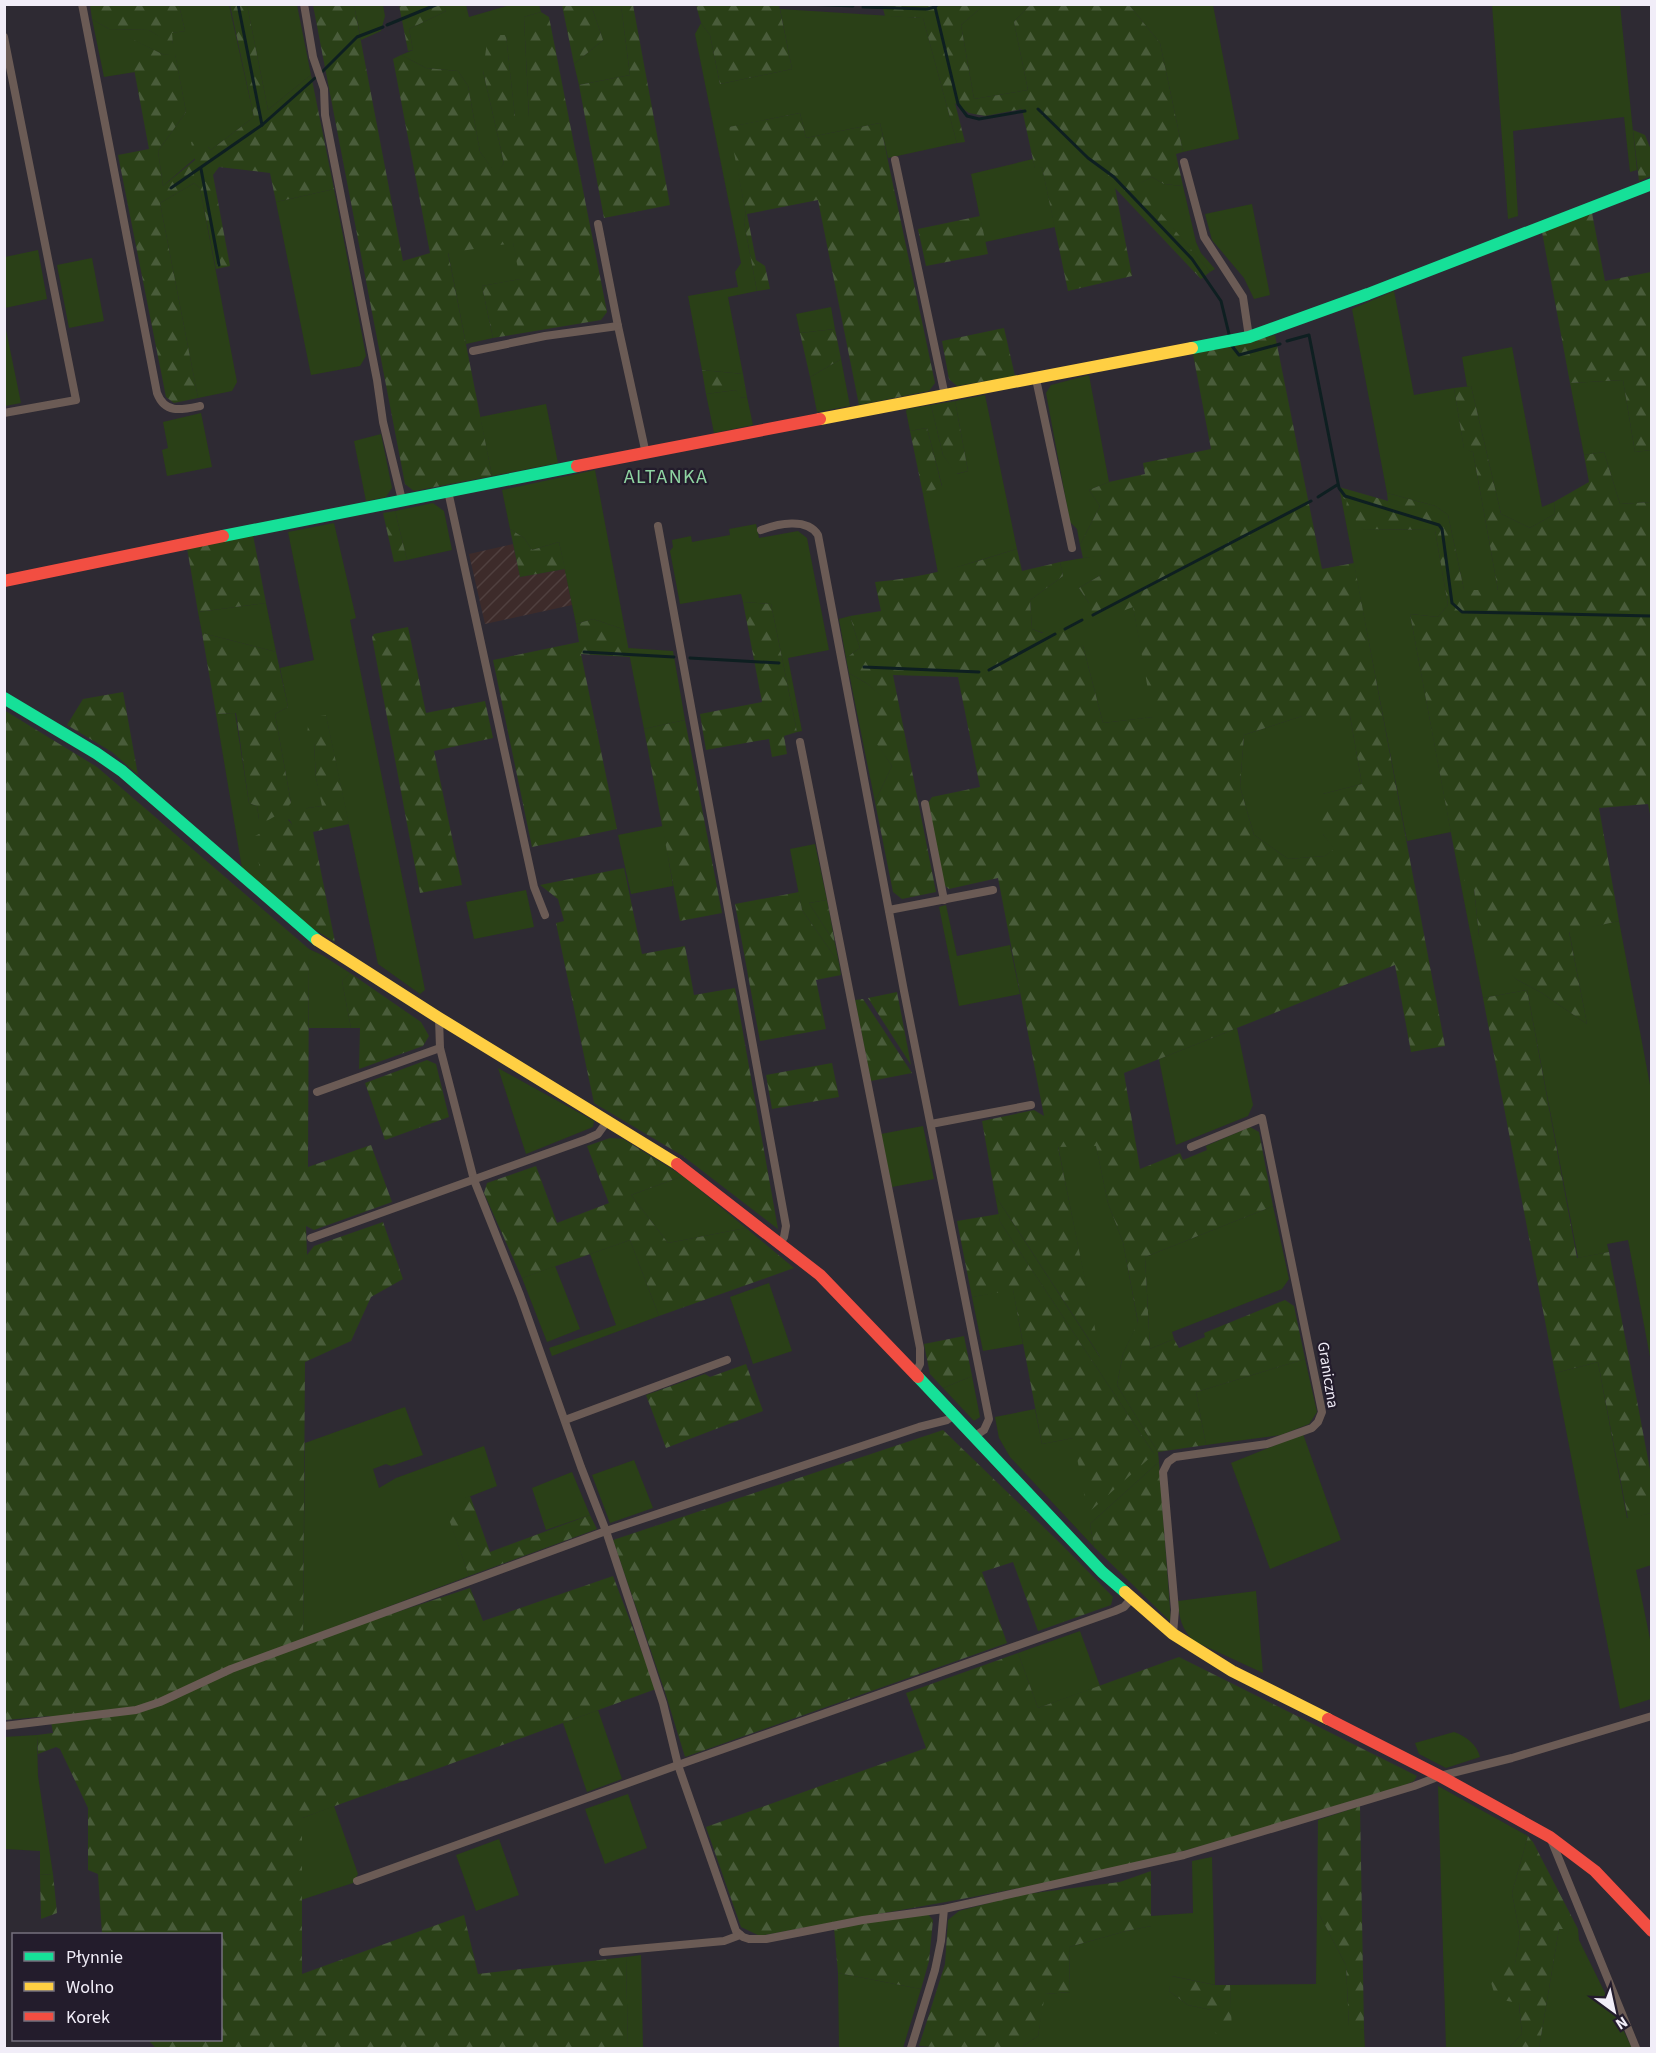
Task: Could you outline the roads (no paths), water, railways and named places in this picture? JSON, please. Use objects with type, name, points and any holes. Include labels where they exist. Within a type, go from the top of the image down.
[{"type":"street","points":[[82,4],[157,393],[162,403],[174,410],[200,406]]},
{"type":"street","points":[[304,4],[313,57],[324,89],[325,115],[383,422],[402,500]]},
{"type":"street","points":[[4,37],[76,400],[4,413]]},
{"type":"street","points":[[895,160],[945,396]]},
{"type":"street","points":[[1184,162],[1204,237],[1244,297],[1249,337]]},
{"type":"street","points":[[4,581],[402,500],[1249,337],[1348,302],[1652,184]]},
{"type":"street","points":[[598,224],[646,453]]},
{"type":"street","points":[[473,351],[545,336],[618,326]]},
{"type":"street","points":[[1036,379],[1072,548]]},
{"type":"street","points":[[448,491],[534,887],[545,915]]},
{"type":"street","points":[[761,530],[771,526],[804,525],[815,531],[818,536],[930,1124],[989,1419],[984,1430],[975,1436]]},
{"type":"street","points":[[658,526],[786,1226],[784,1237],[780,1242]]},
{"type":"street","points":[[4,698],[122,771],[316,939],[439,1018],[685,1169],[780,1242],[826,1281],[1102,1572],[1173,1634],[1232,1671],[1440,1776],[1550,1836],[1595,1871],[1652,1930]]},
{"type":"street","points":[[800,742],[920,1348],[920,1364],[915,1374]]},
{"type":"street","points":[[925,804],[944,900]]},
{"type":"street","points":[[889,910],[993,890]]},
{"type":"street","points":[[439,1018],[441,1048],[474,1180],[520,1295],[606,1531],[663,1703],[678,1765],[729,1914],[740,1935],[749,1939],[766,1939],[863,1920],[944,1909],[1184,1855],[1414,1786],[1440,1776],[1512,1758],[1652,1716]]},
{"type":"street","points":[[316,1092],[441,1048]]},
{"type":"street","points":[[930,1124],[1031,1105]]},
{"type":"street","name":"Graniczna","points":[[1173,1634],[1175,1610],[1163,1472],[1165,1467],[1175,1457],[1267,1444],[1312,1428],[1322,1413],[1262,1118],[1191,1147]]},
{"type":"street","points":[[311,1238],[587,1139],[598,1134],[608,1120]]},
{"type":"street","points":[[565,1420],[728,1360]]},
{"type":"street","points":[[4,1726],[136,1710],[160,1702],[231,1669],[606,1531],[946,1420],[954,1415]]},
{"type":"street","points":[[357,1881],[1115,1611],[1124,1607],[1131,1599]]},
{"type":"street","points":[[1550,1836],[1636,2049]]},
{"type":"street","points":[[911,2049],[936,1970],[944,1909]]},
{"type":"street","points":[[603,1952],[724,1941],[740,1935]]},
{"type":"waterway","points":[[238,4],[262,125]]},
{"type":"waterway","points":[[387,25],[438,4]]},
{"type":"waterway","points":[[805,4],[853,6]]},
{"type":"waterway","points":[[938,4],[935,7],[958,104],[967,116],[979,119],[1025,111]]},
{"type":"waterway","points":[[863,7],[927,9],[935,7]]},
{"type":"waterway","points":[[322,72],[357,37],[383,27]]},
{"type":"waterway","points":[[171,188],[262,125],[315,78]]},
{"type":"waterway","points":[[1038,109],[1088,158],[1114,177],[1192,259],[1221,301],[1229,334]]},
{"type":"waterway","points":[[201,169],[219,265]]},
{"type":"waterway","points":[[1287,341],[1309,335],[1339,488],[1345,496],[1439,525],[1442,529],[1452,603],[1462,612],[1652,616]]},
{"type":"waterway","points":[[1232,346],[1239,355],[1280,344]]},
{"type":"waterway","points":[[1318,497],[1337,485]]},
{"type":"waterway","points":[[1093,615],[1311,501]]},
{"type":"waterway","points":[[1065,629],[1082,620]]},
{"type":"waterway","points":[[989,670],[1055,634]]},
{"type":"waterway","points":[[584,652],[674,657]]},
{"type":"waterway","points":[[690,658],[779,663]]},
{"type":"waterway","points":[[864,667],[979,672]]},
{"type":"district","name":"ALTANKA","points":[[666,477]]}]
